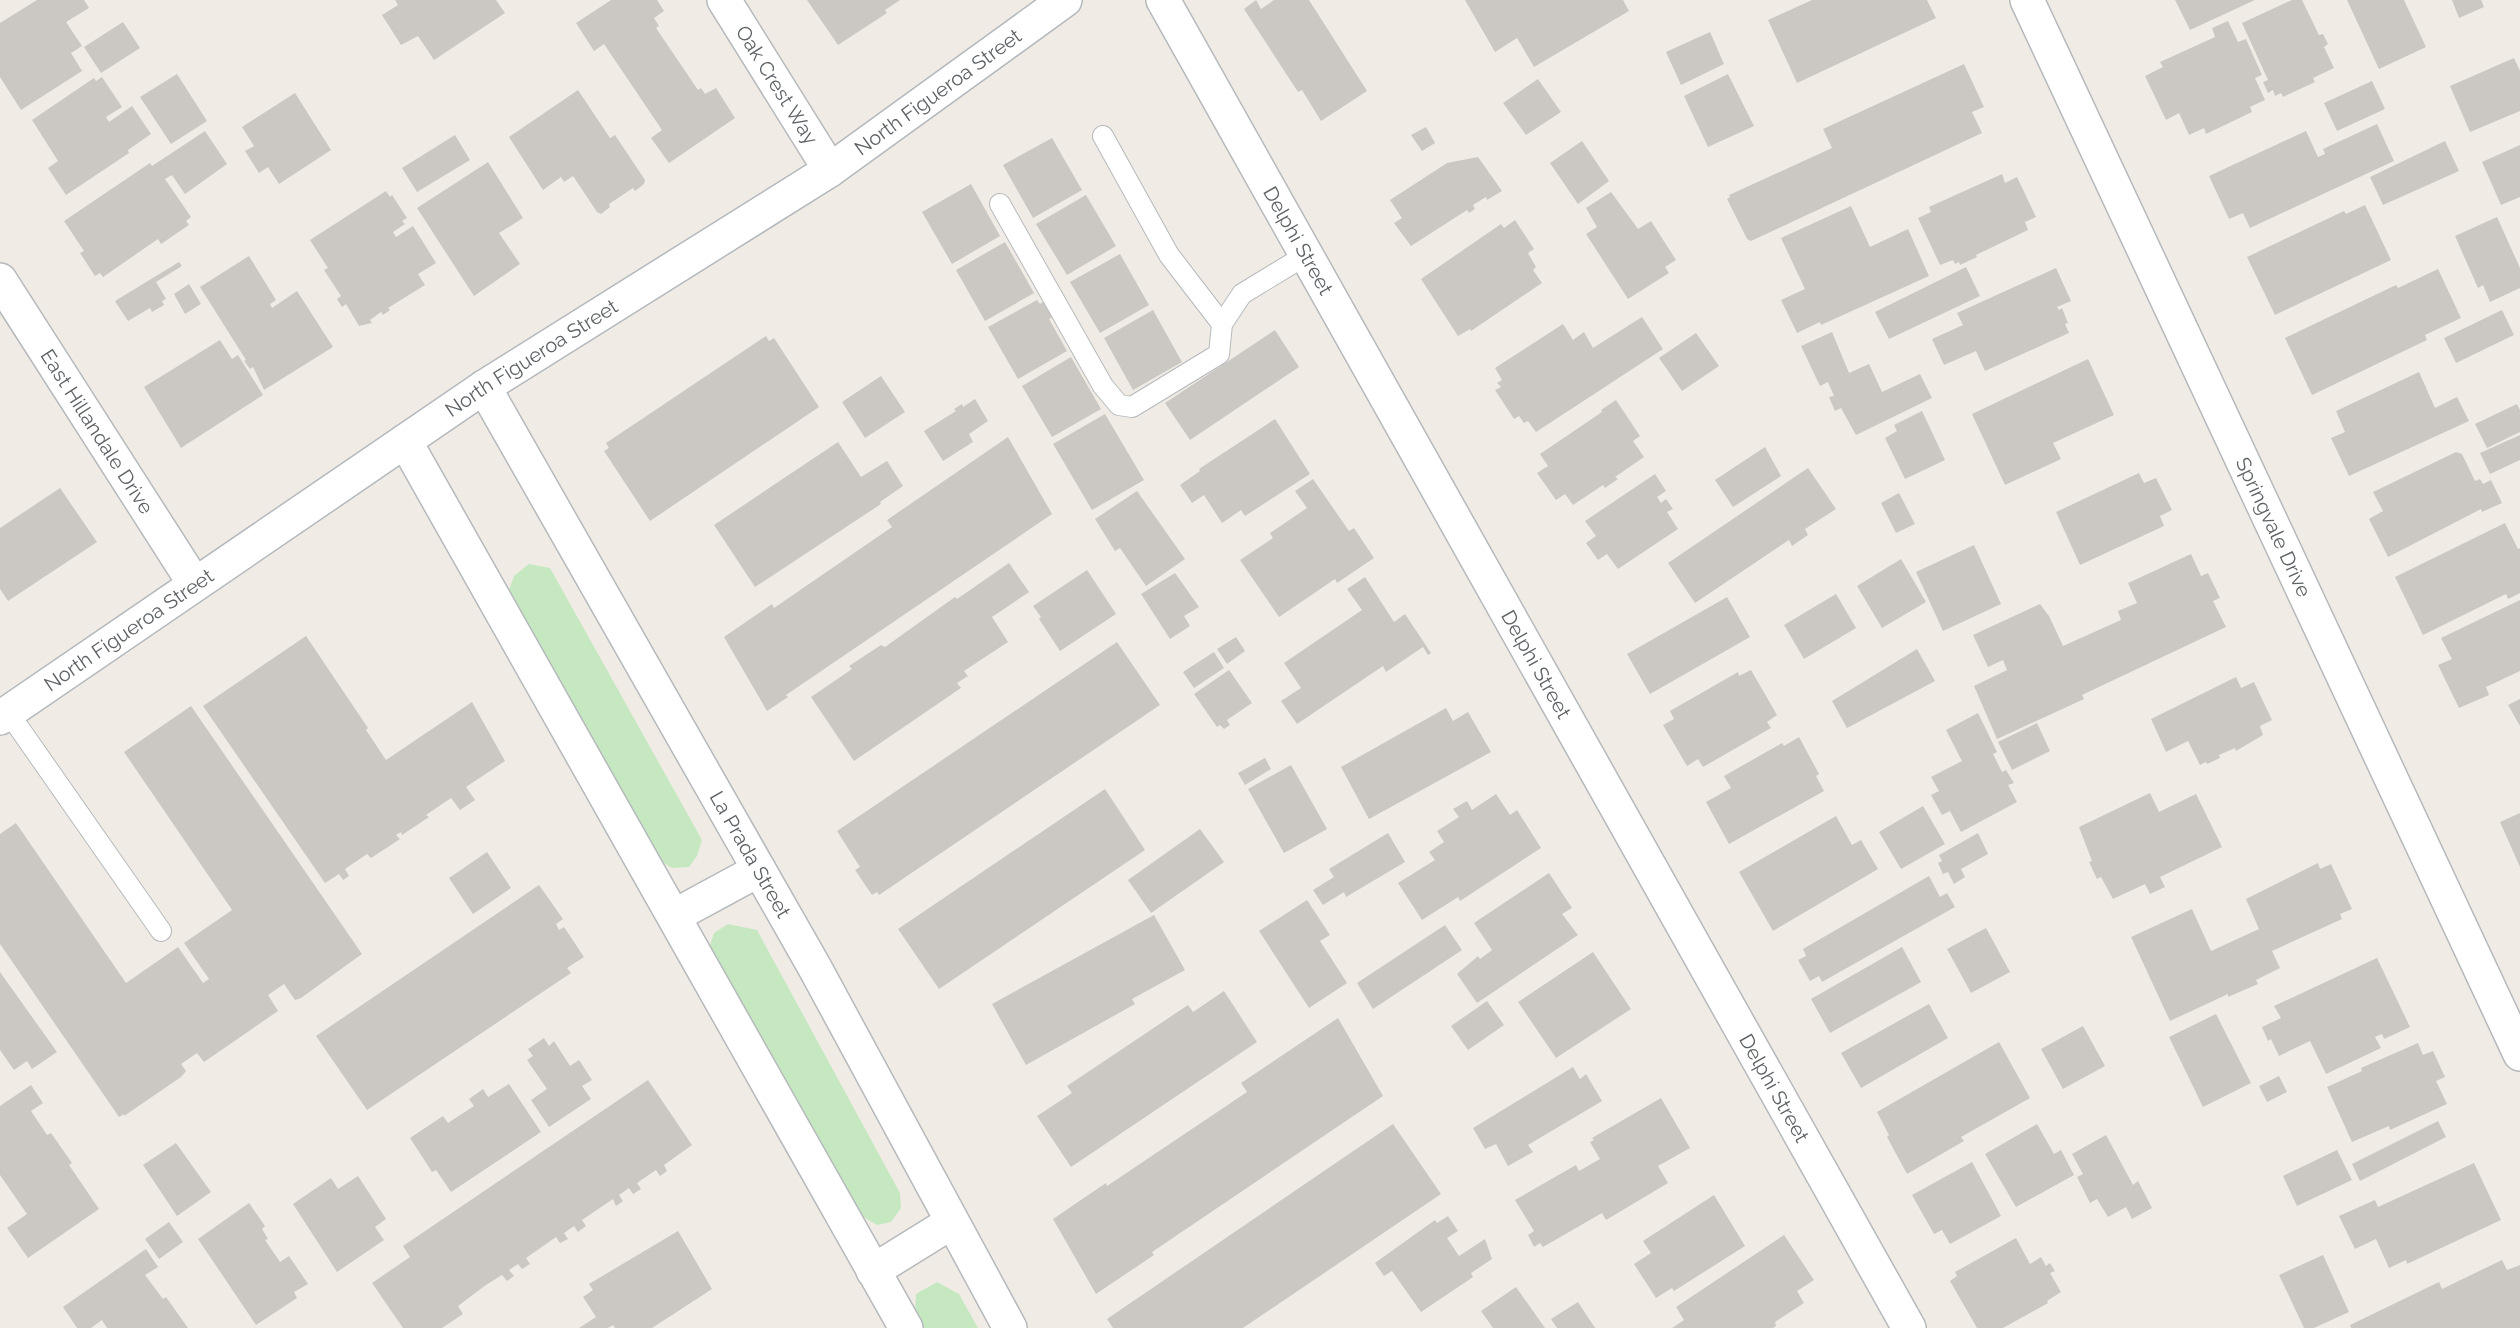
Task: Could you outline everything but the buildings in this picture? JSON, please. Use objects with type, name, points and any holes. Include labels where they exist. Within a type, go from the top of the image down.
[{"type":"street","name":"Oak Crest Way","points":[[724,0],[830,170]]},
{"type":"street","name":"North Figueroa Street","points":[[4,715],[484,387],[830,170],[1065,0]]},
{"type":"street","name":"Delphi Street","points":[[1163,0],[1909,1328]]},
{"type":"street","name":"Springvale Drive","points":[[2026,0],[2520,1054]]},
{"type":"street","name":"East Hillandale Drive","points":[[0,280],[194,583]]},
{"type":"street","name":"La Prada Street","points":[[484,387],[815,968],[1010,1328]]},
{"type":"street","points":[[405,441],[906,1328]]},
{"type":"street","points":[[674,916],[759,870]]},
{"type":"street","points":[[873,1271],[952,1222]]},
{"type":"lane","points":[[1103,136],[1169,255],[1222,324]]},
{"type":"lane","points":[[1000,204],[1103,386],[1119,405],[1132,407],[1219,354],[1222,324],[1242,294],[1306,255]]},
{"type":"lane","points":[[4,715],[161,931]]},
{"type":"green space","points":[[529,564],[550,568],[702,840],[697,856],[689,867],[672,868],[656,858],[508,593],[514,576]]},
{"type":"green space","points":[[728,924],[757,930],[900,1193],[901,1208],[891,1222],[877,1225],[858,1214],[707,954],[714,933]]},
{"type":"green space","points":[[937,1282],[959,1294],[978,1328],[924,1328],[915,1312],[916,1294]]}]
